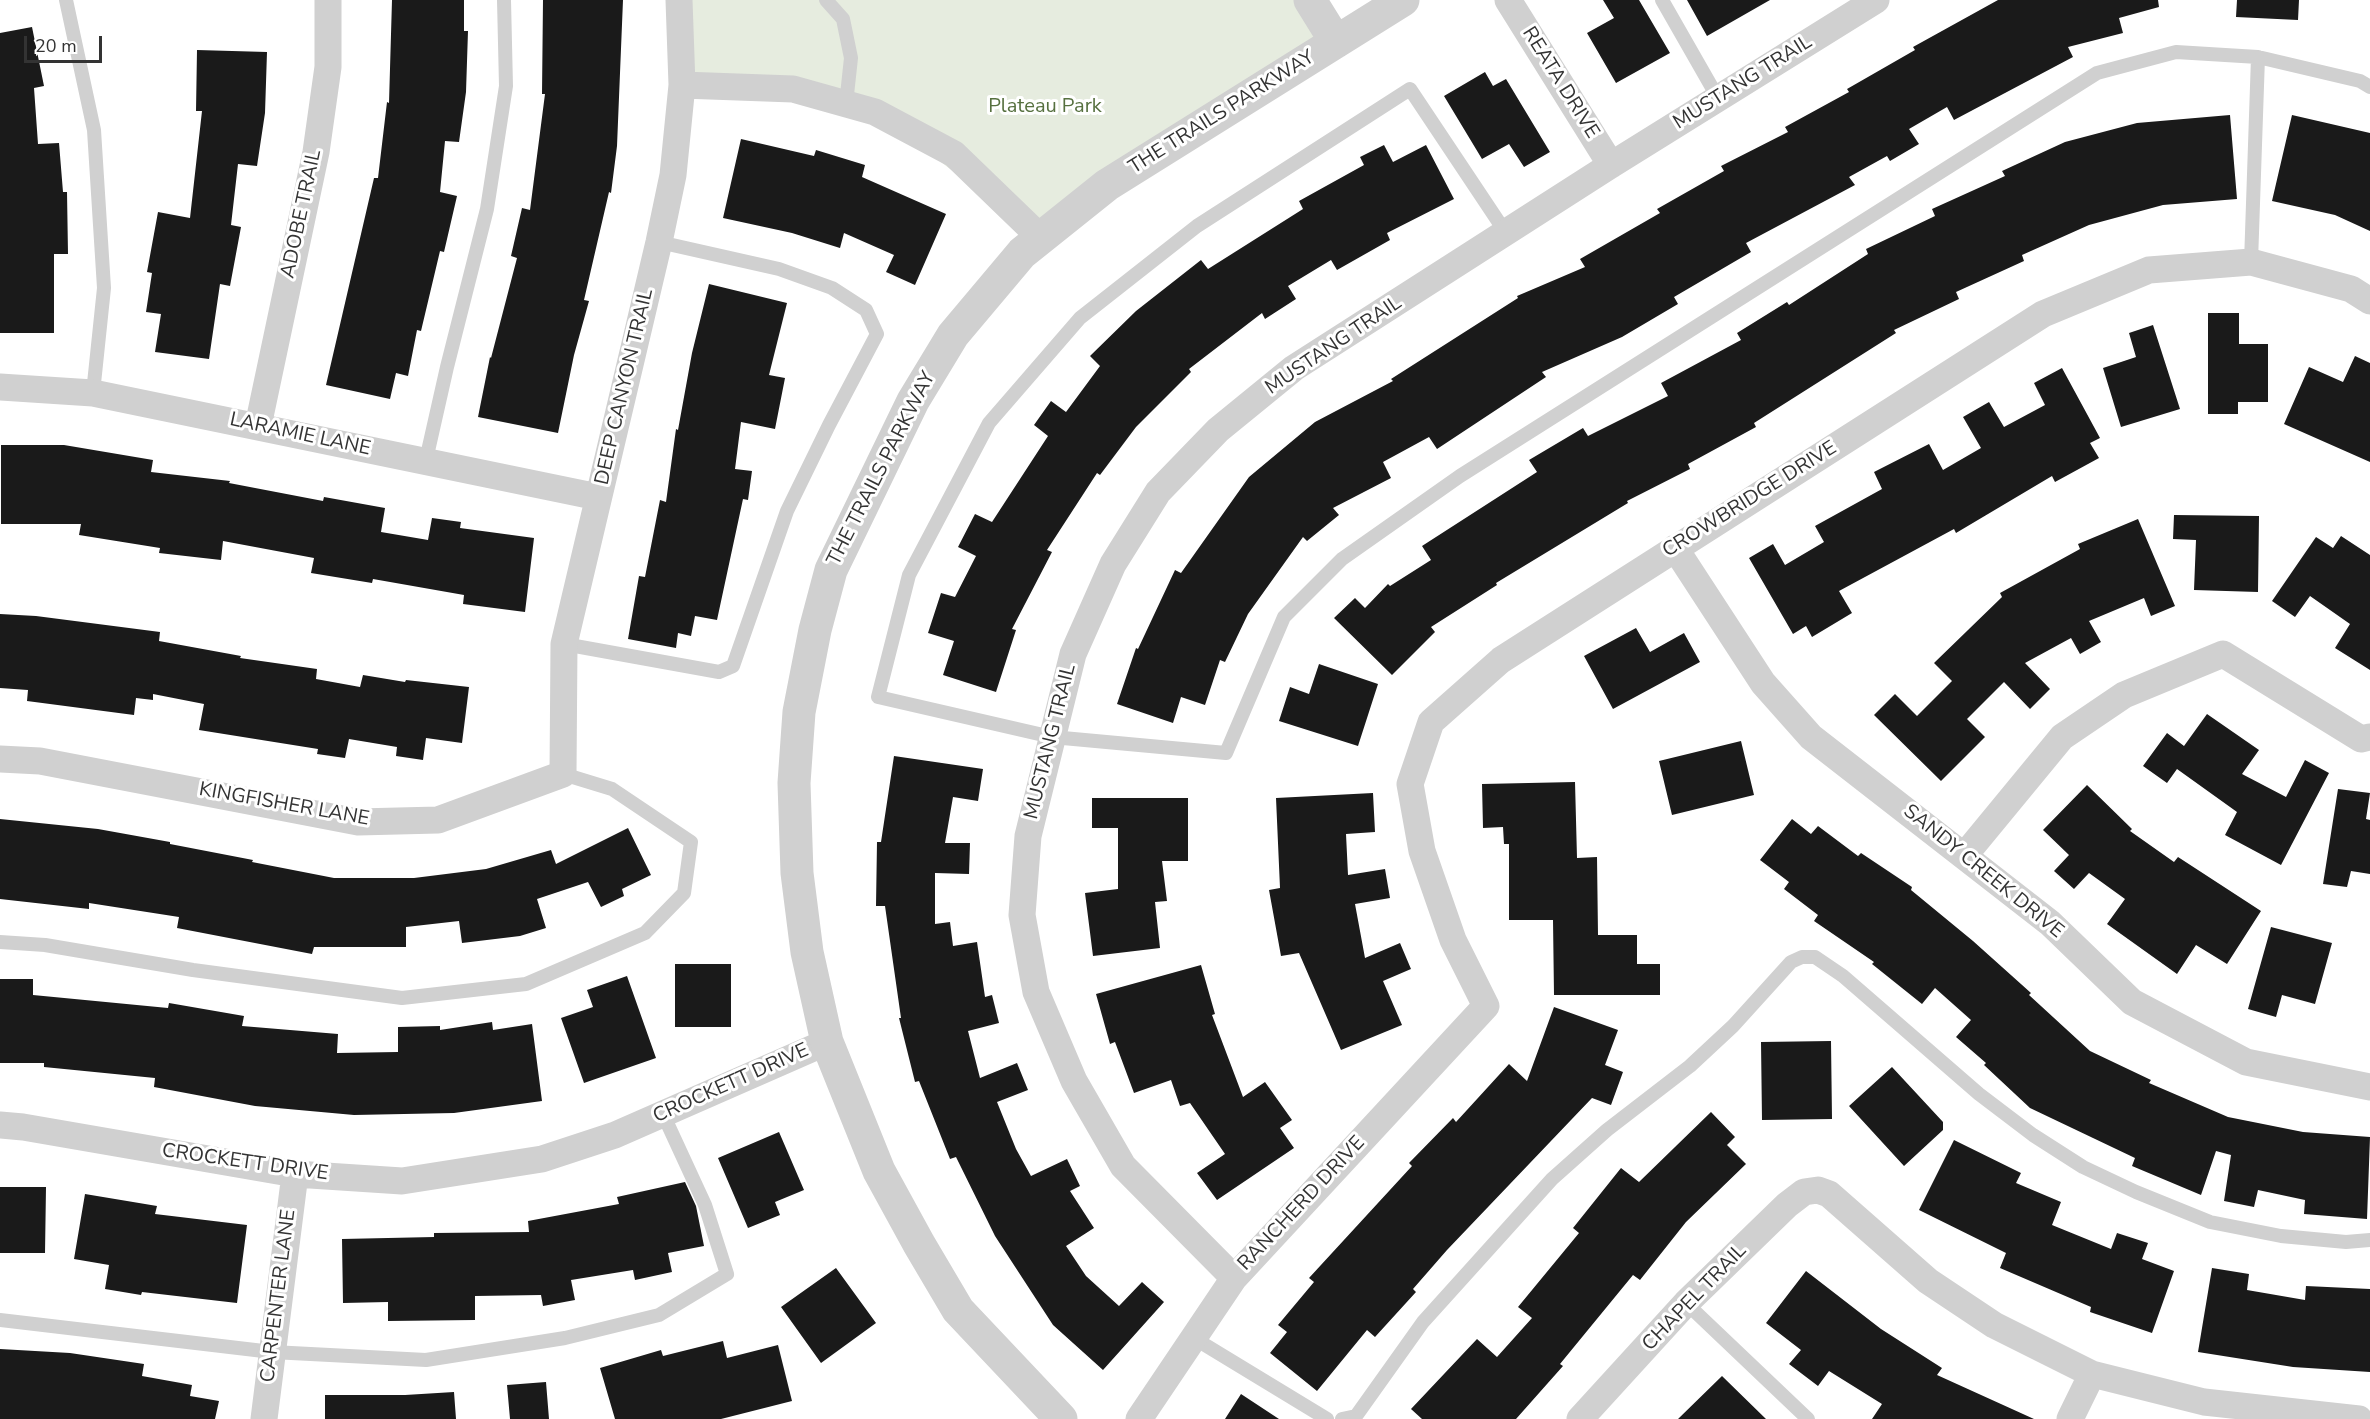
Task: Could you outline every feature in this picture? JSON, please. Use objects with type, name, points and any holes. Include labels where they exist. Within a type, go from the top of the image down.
[{"type":"street","name":"ADOBE TRAIL","points":[[258,426],[316,152],[328,68],[328,0]]},
{"type":"street","name":"DEEP CANYON TRAIL","points":[[563,774],[564,645],[673,175],[682,85],[679,0]]},
{"type":"street","points":[[1310,0],[1335,42]]},
{"type":"street","name":"THE TRAILS PARKWAY","points":[[1061,1419],[958,1310],[918,1244],[879,1171],[827,1042],[807,951],[797,873],[794,783],[799,712],[815,630],[828,580],[868,490],[913,401],[953,335],[1022,253],[1107,185],[1402,0]]},
{"type":"street","name":"REATA DRIVE","points":[[1508,0],[1611,165]]},
{"type":"street","name":"MUSTANG TRAIL","points":[[1234,1278],[1123,1166],[1074,1081],[1036,992],[1022,915],[1028,836],[1073,654],[1113,564],[1158,492],[1218,430],[1294,368],[1611,165],[1876,0]]},
{"type":"street","points":[[682,85],[793,88],[875,112],[954,154],[1041,238]]},
{"type":"street","name":"CROWBRIDGE DRIVE","points":[[1486,1006],[1453,940],[1422,851],[1410,784],[1431,722],[1501,660],[2043,314],[2149,270],[2251,262],[2351,289],[2370,301]]},
{"type":"street","name":"LARAMIE LANE","points":[[0,387],[93,393],[598,497]]},
{"type":"street","name":"SANDY CREEK DRIVE","points":[[1675,548],[1763,683],[1811,737],[2050,923],[2132,1002],[2246,1062],[2370,1087]]},
{"type":"street","points":[[1964,856],[2062,737],[2124,695],[2223,654],[2361,739],[2370,737]]},
{"type":"street","name":"KINGFISHER LANE","points":[[0,759],[52,763],[358,822],[438,820],[563,774]]},
{"type":"street","name":"RANCHERD DRIVE","points":[[1139,1419],[1192,1337],[1234,1278],[1486,1006]]},
{"type":"street","name":"CROCKETT DRIVE","points":[[0,1125],[23,1126],[295,1174],[402,1181],[542,1159],[615,1135],[827,1042]]},
{"type":"street","name":"CARPENTER LANE","points":[[264,1419],[295,1174]]},
{"type":"street","name":"CHAPEL TRAIL","points":[[1581,1419],[1686,1303],[1787,1205],[1803,1192],[1818,1190],[1829,1194],[1928,1281],[1994,1325],[2092,1374]]},
{"type":"street","points":[[2070,1419],[2092,1374],[2204,1402],[2359,1419]]},
{"type":"lane","points":[[66,0],[94,130],[104,288],[93,393]]},
{"type":"lane","points":[[426,460],[487,209],[506,86],[504,0]]},
{"type":"lane","points":[[826,0],[843,19],[850,58],[846,104]]},
{"type":"lane","points":[[1662,0],[1718,98]]},
{"type":"lane","points":[[1506,232],[1410,88],[1197,226],[1080,318],[989,423],[909,575],[878,697],[1052,737],[1226,753],[1284,617],[1342,559],[1460,476],[2097,74],[2176,52],[2258,57],[2360,81],[2370,87]]},
{"type":"lane","points":[[2251,262],[2258,57]]},
{"type":"lane","points":[[564,645],[719,672],[733,666],[787,511],[877,334],[866,310],[832,288],[779,269],[659,242]]},
{"type":"lane","points":[[0,942],[45,945],[193,970],[402,998],[526,984],[645,933],[684,893],[691,842],[612,789],[563,774]]},
{"type":"lane","points":[[1342,1419],[1356,1416],[1423,1322],[1552,1179],[1607,1130],[1690,1066],[1733,1026],[1791,962],[1802,957],[1815,957],[1843,976],[1979,1094],[2033,1135],[2084,1167],[2136,1192],[2210,1222],[2281,1236],[2346,1242],[2370,1240]]},
{"type":"lane","points":[[0,1320],[272,1352],[426,1360],[565,1338],[659,1315],[727,1274],[705,1205],[663,1114]]},
{"type":"lane","points":[[1686,1303],[1808,1419]]},
{"type":"lane","points":[[1192,1337],[1327,1419]]},
{"type":"green space","name":"Plateau Park","points":[[676,0],[1309,0],[1336,42],[1041,238],[875,112],[682,85]]},
{"type":"building","points":[[392,0],[464,0],[464,31],[468,31],[466,92],[459,142],[445,141],[440,192],[457,196],[444,252],[440,251],[421,331],[417,330],[408,376],[396,373],[390,399],[326,385],[374,178],[378,178],[387,102],[389,103]]},
{"type":"building","points":[[543,0],[623,0],[617,146],[611,193],[609,192],[584,300],[589,301],[574,355],[558,433],[478,417],[490,357],[517,258],[511,256],[522,208],[530,210],[545,94],[542,94]]},
{"type":"building","points":[[1603,0],[1639,0],[1670,53],[1616,83],[1587,33],[1614,18]]},
{"type":"building","points":[[1687,0],[1770,0],[1707,36]]},
{"type":"building","points":[[1998,0],[2158,0],[2159,7],[2119,18],[2123,33],[2068,47],[2073,57],[1954,120],[1947,107],[1909,129],[1919,144],[1890,161],[1887,156],[1849,177],[1855,185],[1746,243],[1751,252],[1674,297],[1678,304],[1622,337],[1542,372],[1546,377],[1437,449],[1429,437],[1383,462],[1391,478],[1333,508],[1339,515],[1307,541],[1303,537],[1248,614],[1225,662],[1220,660],[1205,705],[1181,697],[1173,723],[1117,704],[1136,648],[1138,649],[1175,570],[1181,573],[1249,477],[1315,422],[1393,381],[1391,379],[1518,298],[1517,296],[1585,267],[1580,259],[1660,213],[1657,209],[1724,171],[1721,166],[1788,132],[1785,127],[1849,92],[1847,89],[1915,50],[1913,47]]},
{"type":"building","points":[[2237,0],[2299,0],[2298,20],[2236,17]]},
{"type":"building","points":[[32,27],[44,86],[34,88],[38,144],[59,143],[63,192],[67,192],[68,254],[54,254],[54,333],[0,333],[0,33]]},
{"type":"building","points":[[197,50],[267,52],[265,113],[257,166],[238,164],[231,225],[241,227],[230,286],[220,284],[209,359],[155,352],[161,314],[146,312],[152,273],[147,272],[158,212],[190,218],[202,111],[196,111]]},
{"type":"building","points":[[1485,72],[1493,86],[1506,79],[1550,152],[1524,167],[1509,144],[1482,159],[1444,96]]},
{"type":"building","points":[[2230,115],[2237,199],[2163,205],[2089,225],[2022,255],[2024,261],[1956,292],[1959,299],[1894,330],[1896,333],[1754,423],[1756,427],[1688,464],[1690,469],[1627,501],[1628,503],[1496,583],[1497,585],[1431,627],[1435,632],[1392,675],[1334,618],[1355,598],[1365,608],[1388,584],[1390,586],[1431,560],[1422,546],[1537,472],[1529,460],[1583,428],[1588,436],[1668,396],[1661,383],[1741,340],[1737,333],[1787,302],[1789,305],[1868,254],[1866,249],[1935,216],[1932,209],[2005,176],[2002,171],[2065,142],[2137,123]]},
{"type":"building","points":[[2292,115],[2370,133],[2370,231],[2335,215],[2272,201]]},
{"type":"building","points":[[741,139],[814,156],[816,150],[865,165],[862,177],[946,214],[915,285],[886,272],[894,255],[844,233],[840,248],[792,233],[723,218]]},
{"type":"building","points":[[1384,145],[1393,162],[1426,145],[1454,199],[1387,233],[1390,240],[1337,270],[1331,260],[1288,286],[1296,299],[1265,319],[1262,313],[1189,369],[1191,372],[1136,427],[1100,475],[1097,473],[1047,550],[1052,552],[1012,629],[1016,630],[996,692],[943,675],[954,641],[928,633],[941,593],[955,597],[976,556],[958,547],[975,514],[992,522],[1048,436],[1034,425],[1051,401],[1066,412],[1100,366],[1090,356],[1136,311],[1201,260],[1208,269],[1303,209],[1299,201],[1364,165],[1360,157]]},
{"type":"building","points":[[709,284],[787,303],[769,375],[785,378],[775,429],[741,422],[735,469],[752,471],[748,500],[743,499],[717,620],[695,616],[691,636],[678,633],[676,648],[628,639],[639,576],[645,577],[660,500],[666,502],[676,429],[678,430],[692,353]]},
{"type":"building","points":[[2208,313],[2239,313],[2239,344],[2268,344],[2268,402],[2238,402],[2238,414],[2208,414]]},
{"type":"building","points":[[2153,325],[2180,409],[2121,427],[2103,368],[2136,357],[2129,333]]},
{"type":"building","points":[[2355,356],[2370,363],[2370,462],[2284,424],[2309,367],[2343,382]]},
{"type":"building","points":[[2062,368],[2100,438],[2090,443],[2099,458],[2055,482],[2052,476],[1956,533],[1954,529],[1839,591],[1852,613],[1812,637],[1806,626],[1793,634],[1749,558],[1773,544],[1785,565],[1824,542],[1815,526],[1882,489],[1874,472],[1929,444],[1943,470],[1981,448],[1963,417],[1989,402],[2004,427],[2045,405],[2034,383]]},
{"type":"building","points":[[1,445],[64,445],[153,460],[151,472],[230,481],[229,483],[323,501],[324,497],[385,508],[381,532],[428,540],[432,518],[461,522],[460,528],[534,538],[525,612],[463,604],[464,595],[373,579],[372,583],[311,573],[314,558],[223,541],[221,560],[159,553],[160,548],[79,535],[81,524],[1,524]]},
{"type":"building","points":[[2174,515],[2259,516],[2258,592],[2194,590],[2196,540],[2173,539]]},
{"type":"building","points":[[2138,519],[2175,606],[2151,616],[2144,598],[2089,621],[2101,642],[2080,654],[2071,638],[2025,663],[2050,689],[2030,709],[2004,682],[1967,719],[1985,737],[1941,781],[1874,715],[1895,694],[1917,716],[1952,681],[1934,663],[2002,597],[2000,593],[2080,549],[2078,544]]},
{"type":"building","points":[[2341,536],[2370,555],[2370,670],[2335,648],[2350,624],[2310,596],[2295,617],[2272,601],[2316,537],[2333,548]]},
{"type":"building","points":[[0,614],[36,616],[160,632],[159,641],[241,656],[240,658],[317,669],[316,679],[360,687],[363,675],[405,682],[406,680],[469,687],[462,743],[426,738],[423,760],[396,756],[397,747],[349,739],[345,758],[317,754],[318,749],[199,730],[204,704],[153,694],[153,700],[136,698],[134,715],[27,701],[28,690],[0,688]]},
{"type":"building","points":[[1636,628],[1650,652],[1684,633],[1700,662],[1613,709],[1584,656]]},
{"type":"building","points":[[1319,664],[1378,684],[1358,746],[1279,721],[1290,687],[1309,694]]},
{"type":"building","points":[[2207,714],[2259,750],[2242,774],[2286,797],[2305,760],[2329,773],[2281,865],[2225,835],[2237,812],[2177,769],[2167,783],[2143,766],[2167,733],[2184,746]]},
{"type":"building","points":[[1741,741],[1754,795],[1672,815],[1659,761]]},
{"type":"building","points":[[894,756],[983,769],[978,801],[953,797],[945,843],[970,843],[969,874],[935,873],[935,924],[950,922],[953,946],[977,942],[985,997],[992,995],[999,1023],[968,1031],[980,1078],[1017,1063],[1028,1090],[997,1102],[1016,1149],[1031,1176],[1067,1159],[1080,1186],[1070,1191],[1094,1228],[1066,1246],[1086,1276],[1119,1306],[1142,1282],[1164,1302],[1103,1370],[1053,1325],[995,1236],[956,1157],[950,1159],[919,1081],[915,1082],[899,1018],[901,1018],[885,906],[876,906],[877,842],[881,842]]},
{"type":"building","points":[[1575,782],[1577,858],[1597,857],[1598,935],[1637,935],[1637,964],[1660,964],[1660,995],[1554,995],[1553,920],[1509,920],[1509,844],[1504,844],[1503,827],[1483,828],[1482,784]]},
{"type":"building","points":[[2087,785],[2132,829],[2130,831],[2174,862],[2178,857],[2261,911],[2227,964],[2196,945],[2177,974],[2107,924],[2125,899],[2089,873],[2074,889],[2054,871],[2069,855],[2043,830]]},
{"type":"building","points":[[2338,789],[2370,793],[2366,819],[2370,820],[2370,874],[2351,871],[2347,887],[2323,884]]},
{"type":"building","points":[[1373,793],[1375,832],[1346,834],[1348,875],[1385,869],[1390,898],[1355,904],[1365,958],[1400,943],[1411,969],[1383,981],[1402,1025],[1341,1050],[1299,953],[1281,956],[1269,890],[1280,888],[1276,798]]},
{"type":"building","points":[[1092,798],[1188,798],[1188,861],[1162,861],[1167,901],[1155,902],[1160,948],[1093,956],[1085,893],[1118,889],[1118,828],[1092,828]]},
{"type":"building","points":[[0,819],[98,829],[170,842],[170,844],[253,860],[252,862],[334,878],[414,878],[486,869],[551,850],[556,864],[628,828],[651,875],[622,889],[624,896],[601,907],[588,882],[537,899],[546,928],[520,936],[462,943],[459,921],[406,927],[406,947],[314,947],[312,954],[177,928],[179,917],[89,903],[89,909],[0,899]]},
{"type":"building","points":[[1792,819],[1811,834],[1818,826],[1858,856],[1861,853],[1912,887],[1911,890],[2031,993],[2029,995],[2090,1051],[2151,1080],[2149,1083],[2228,1117],[2303,1132],[2370,1137],[2367,1219],[2304,1214],[2305,1200],[2258,1190],[2254,1207],[2224,1201],[2231,1155],[2216,1151],[2201,1195],[2132,1166],[2135,1158],[2030,1108],[1984,1065],[1986,1063],[1956,1037],[1971,1020],[1935,988],[1922,1004],[1872,964],[1874,962],[1814,921],[1818,915],[1784,889],[1789,882],[1760,860]]},
{"type":"building","points":[[2271,927],[2332,943],[2315,1004],[2282,995],[2276,1017],[2248,1009]]},
{"type":"building","points":[[675,964],[731,964],[731,1027],[675,1027]]},
{"type":"building","points":[[1201,965],[1215,1014],[1212,1015],[1243,1097],[1265,1082],[1292,1120],[1280,1128],[1294,1148],[1217,1200],[1197,1173],[1225,1154],[1190,1103],[1180,1106],[1171,1080],[1134,1093],[1115,1042],[1110,1044],[1096,994]]},
{"type":"building","points":[[627,976],[656,1058],[584,1083],[561,1018],[593,1007],[587,990]]},
{"type":"building","points":[[0,979],[33,979],[33,995],[168,1008],[169,1003],[244,1016],[242,1026],[338,1034],[337,1053],[398,1052],[398,1027],[440,1026],[440,1030],[492,1022],[493,1030],[532,1024],[542,1101],[454,1113],[354,1115],[255,1106],[154,1087],[155,1078],[44,1067],[44,1063],[0,1063]]},
{"type":"building","points":[[1554,1007],[1618,1030],[1605,1065],[1623,1072],[1611,1105],[1592,1098],[1447,1250],[1413,1289],[1416,1292],[1375,1337],[1367,1330],[1317,1391],[1270,1353],[1287,1332],[1278,1325],[1314,1282],[1309,1278],[1412,1166],[1409,1163],[1453,1118],[1456,1122],[1509,1064],[1527,1081]]},
{"type":"building","points":[[1831,1041],[1832,1119],[1762,1120],[1761,1042]]},
{"type":"building","points":[[1892,1067],[1943,1122],[1943,1130],[1904,1166],[1849,1106]]},
{"type":"building","points":[[1711,1112],[1735,1137],[1727,1145],[1746,1164],[1686,1222],[1640,1280],[1633,1275],[1560,1364],[1563,1366],[1516,1419],[1422,1419],[1411,1409],[1477,1339],[1497,1357],[1532,1318],[1518,1307],[1579,1233],[1573,1228],[1621,1168],[1639,1182]]},
{"type":"building","points":[[779,1132],[804,1190],[775,1202],[780,1215],[748,1228],[718,1158]]},
{"type":"building","points":[[1954,1140],[2021,1173],[2016,1183],[2061,1202],[2052,1225],[2111,1249],[2117,1233],[2148,1243],[2142,1259],[2174,1271],[2152,1333],[2090,1312],[2091,1307],[2000,1268],[2006,1253],[1919,1210]]},
{"type":"building","points":[[685,1182],[696,1206],[704,1246],[668,1253],[672,1272],[635,1280],[633,1270],[571,1280],[575,1300],[543,1306],[541,1295],[475,1296],[475,1320],[388,1321],[388,1302],[343,1303],[342,1239],[434,1237],[434,1233],[529,1232],[528,1221],[619,1204],[617,1197]]},
{"type":"building","points":[[0,1187],[46,1187],[45,1253],[0,1253]]},
{"type":"building","points":[[85,1194],[157,1206],[155,1214],[247,1225],[237,1303],[142,1292],[141,1295],[105,1289],[109,1265],[74,1259]]},
{"type":"building","points":[[836,1268],[876,1323],[821,1363],[781,1307]]},
{"type":"building","points":[[2212,1268],[2249,1274],[2247,1290],[2305,1300],[2306,1286],[2370,1289],[2370,1372],[2293,1367],[2198,1352]]},
{"type":"building","points":[[1806,1271],[1881,1329],[1942,1368],[1937,1375],[2034,1419],[1872,1419],[1882,1404],[1829,1371],[1818,1386],[1789,1364],[1801,1350],[1766,1323]]},
{"type":"building","points":[[723,1341],[727,1358],[778,1345],[792,1401],[721,1419],[615,1419],[600,1368],[661,1350],[663,1356]]},
{"type":"building","points":[[0,1349],[70,1353],[144,1364],[142,1376],[192,1385],[190,1396],[219,1401],[215,1419],[0,1419]]},
{"type":"building","points":[[1722,1376],[1766,1419],[1678,1419]]},
{"type":"building","points":[[546,1382],[549,1419],[510,1419],[507,1385]]},
{"type":"building","points":[[454,1392],[456,1419],[325,1419],[325,1395],[405,1395]]},
{"type":"building","points":[[1241,1394],[1279,1419],[1225,1419]]}]
